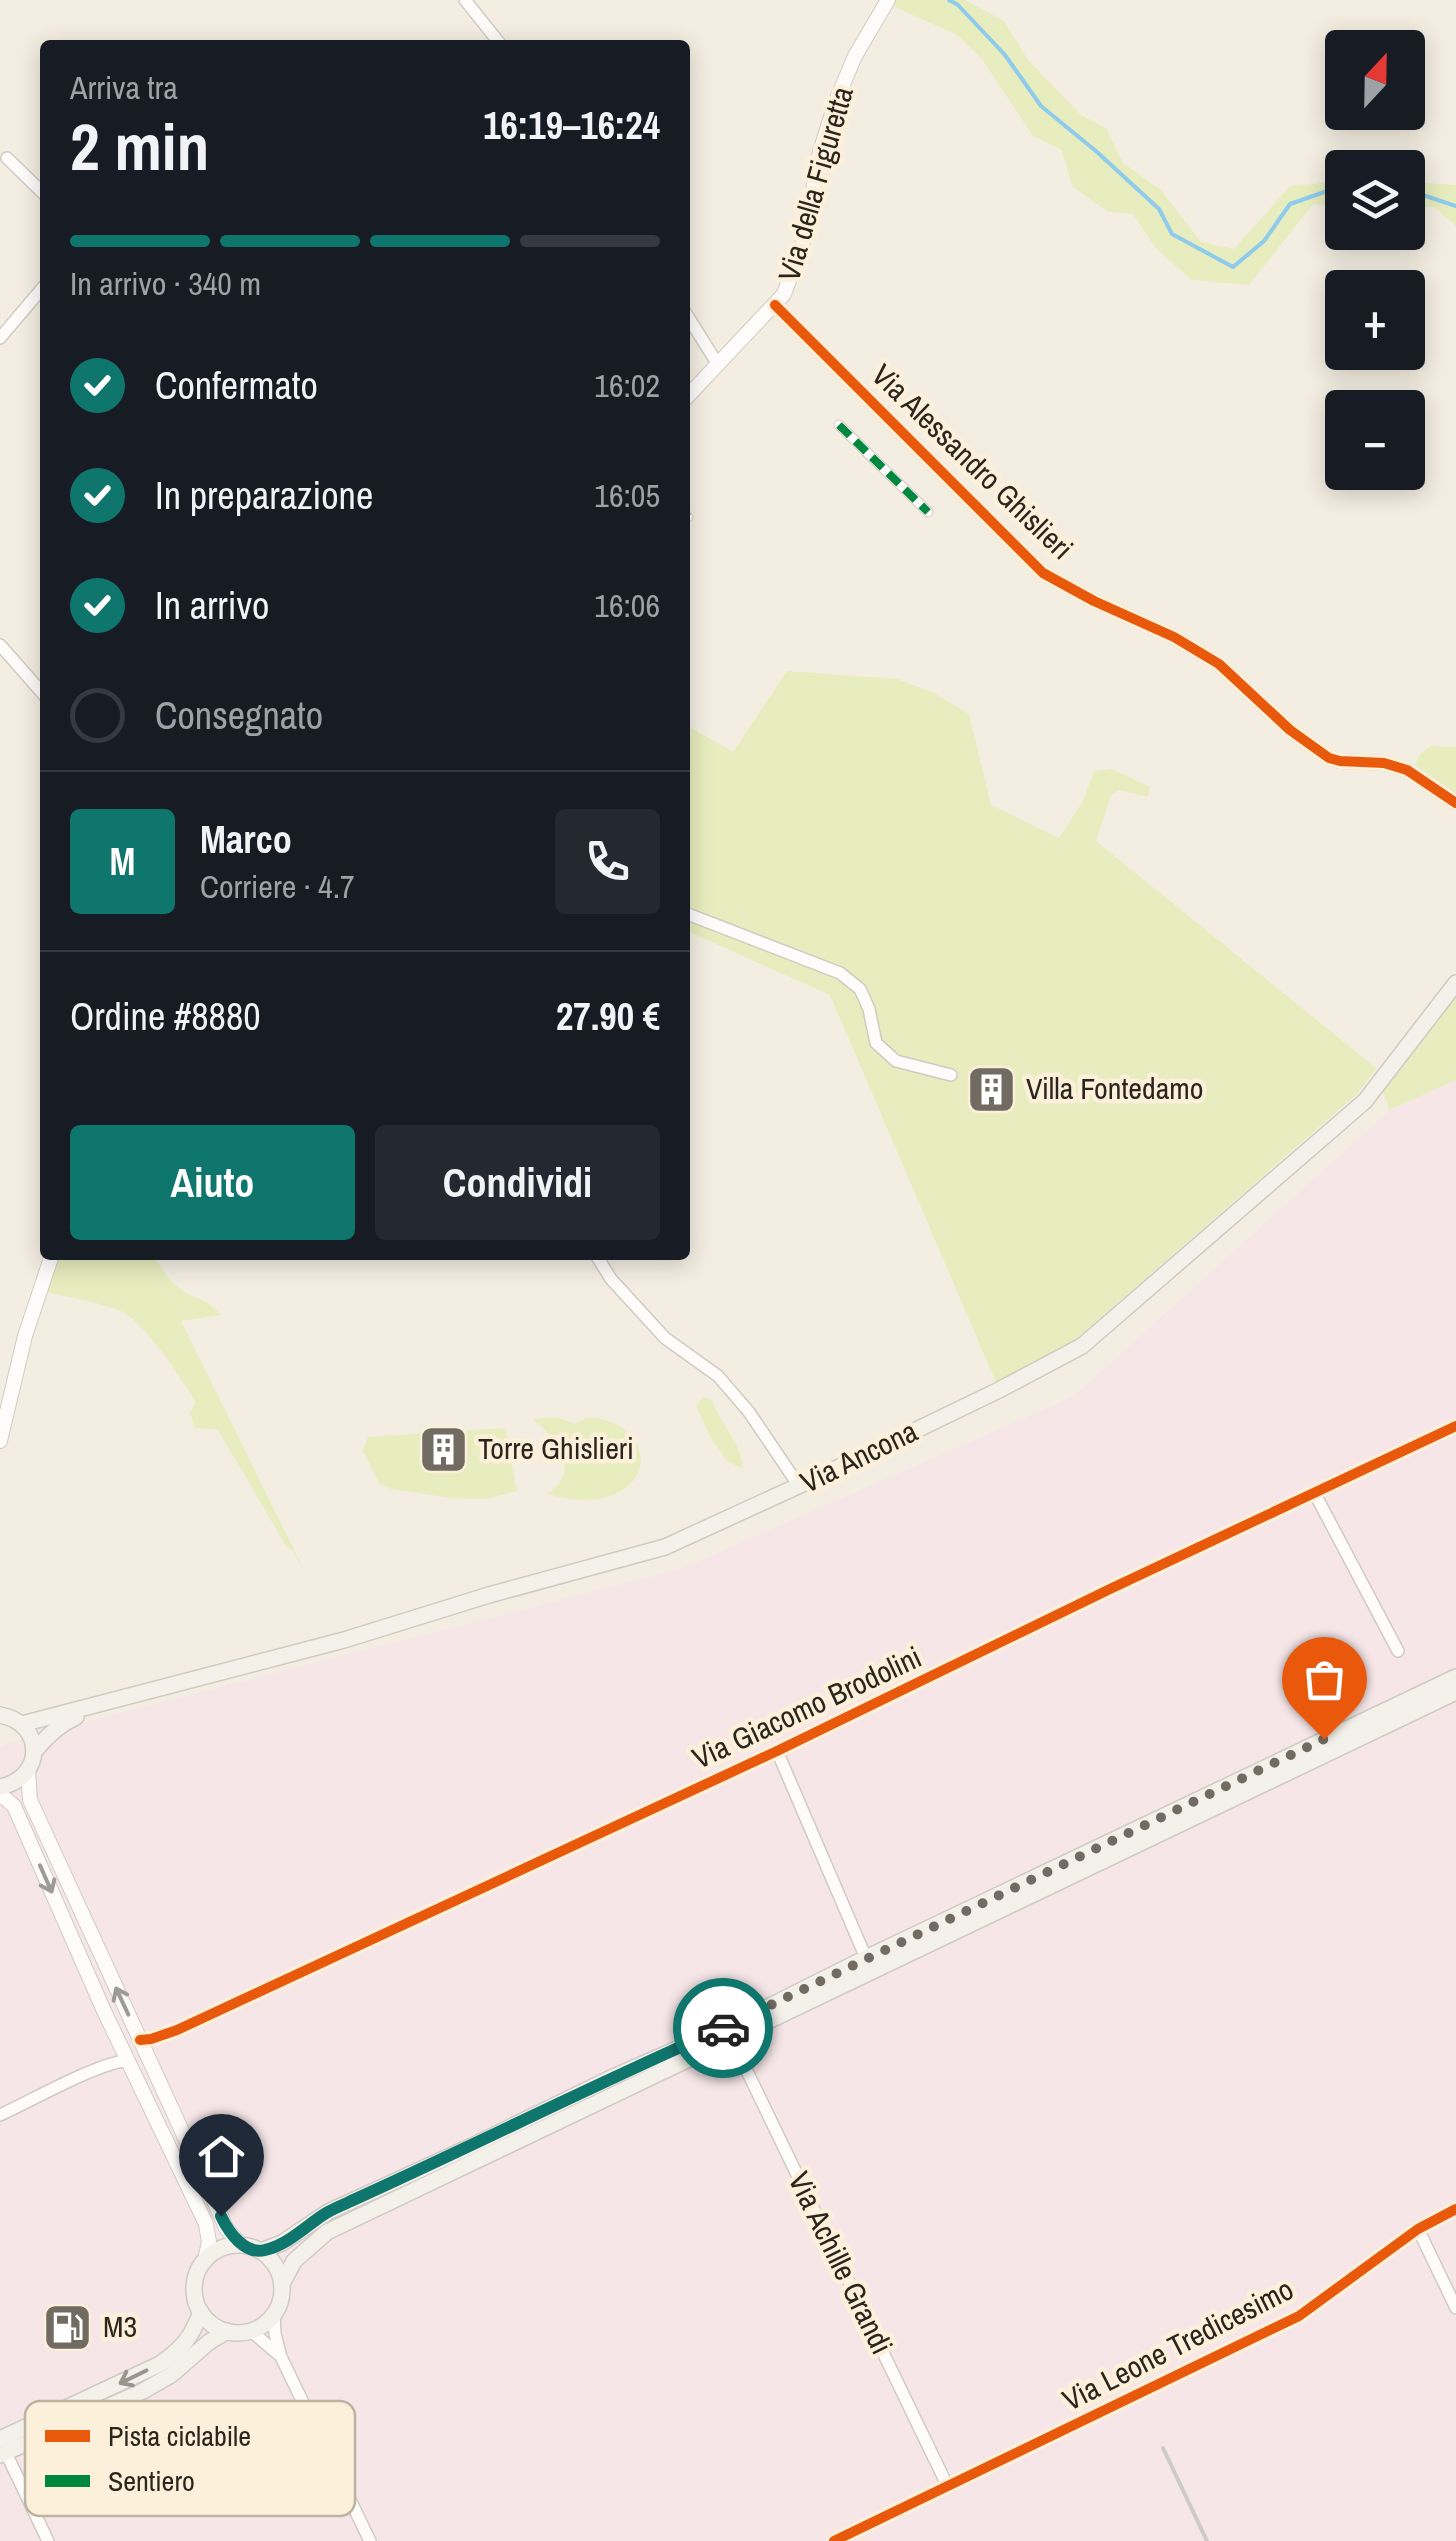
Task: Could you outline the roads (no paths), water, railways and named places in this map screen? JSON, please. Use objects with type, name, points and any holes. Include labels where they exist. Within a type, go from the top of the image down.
[{"type":"main road","name":"Via Ancona","points":[[22,1724],[665,1547],[999,1390],[1082,1346],[1364,1101],[1456,983]]},
{"type":"main road","points":[[260,2252],[282,2243],[328,2212],[734,2024],[1456,1677]]},
{"type":"main road","points":[[282,2284],[271,2260],[260,2252],[241,2245],[228,2246],[205,2260],[194,2286],[195,2299],[216,2327],[227,2331],[239,2333],[264,2324],[279,2304],[282,2284],[294,2261],[327,2232],[1456,1692]]},
{"type":"main road","name":"Via Ancona","points":[[34,1752],[64,1722],[126,1696]]},
{"type":"main road","points":[[0,1715],[22,1724],[31,1737],[34,1752],[28,1771],[0,1790]]},
{"type":"main road","points":[[91,2401],[180,2350],[194,2331],[201,2312]]},
{"type":"main road","points":[[119,2401],[171,2375],[227,2331]]},
{"type":"main road","points":[[2,2449],[25,2437]]},
{"type":"street","points":[[465,0],[497,40]]},
{"type":"street","name":"Via della Figuretta","points":[[690,393],[784,294],[804,239],[820,152],[836,102],[855,56],[888,0]]},
{"type":"street","points":[[7,158],[40,190]]},
{"type":"street","points":[[0,338],[40,290]]},
{"type":"street","name":"Via Alessandro Ghislieri","points":[[776,305],[1043,573],[1174,637],[1218,664],[1290,730],[1329,758],[1384,763],[1408,770],[1456,804]]},
{"type":"street","points":[[690,320],[716,363]]},
{"type":"street","points":[[839,425],[928,512]]},
{"type":"street","points":[[0,645],[40,690]]},
{"type":"street","points":[[690,915],[840,973],[860,989],[876,1043],[896,1061],[950,1075]]},
{"type":"street","points":[[0,1441],[25,1336],[50,1260]]},
{"type":"street","points":[[599,1260],[611,1279],[664,1338],[718,1376],[749,1412],[799,1486]]},
{"type":"street","name":"Via Giacomo Brodolini","points":[[143,2046],[777,1751],[1110,1588],[1456,1426]]},
{"type":"street","points":[[1315,1494],[1398,1651]]},
{"type":"street","points":[[777,1751],[866,1958]]},
{"type":"street","points":[[28,1771],[30,1800],[226,2228],[241,2245]]},
{"type":"street","points":[[0,1790],[14,1806],[125,2055],[206,2224],[209,2242],[205,2260]]},
{"type":"street","name":"Via Achille Grandi","points":[[732,2040],[948,2487]]},
{"type":"street","points":[[0,2116],[125,2055]]},
{"type":"street","name":"Via Leone Tredicesimo","points":[[834,2541],[1299,2316],[1418,2230],[1456,2209]]},
{"type":"street","points":[[1418,2230],[1456,2308]]},
{"type":"street","points":[[274,2314],[281,2357],[302,2401]]},
{"type":"street","points":[[251,2330],[281,2357]]},
{"type":"street","points":[[2,2449],[25,2495]]},
{"type":"street","points":[[355,2510],[370,2541]]},
{"type":"street","points":[[36,2516],[48,2541]]},
{"type":"waterway","points":[[949,0],[1005,55],[1041,106],[1159,209],[1172,234],[1233,267],[1264,241],[1290,204],[1325,192]]},
{"type":"waterway","points":[[1425,196],[1456,206]]},
{"type":"railway","points":[[1163,2448],[1207,2541]]},
{"type":"place","name":"Villa Fontedamo","points":[[991,1089]]},
{"type":"place","name":"Torre Ghislieri","points":[[443,1449]]},
{"type":"place","name":"M3","points":[[68,2327]]}]
